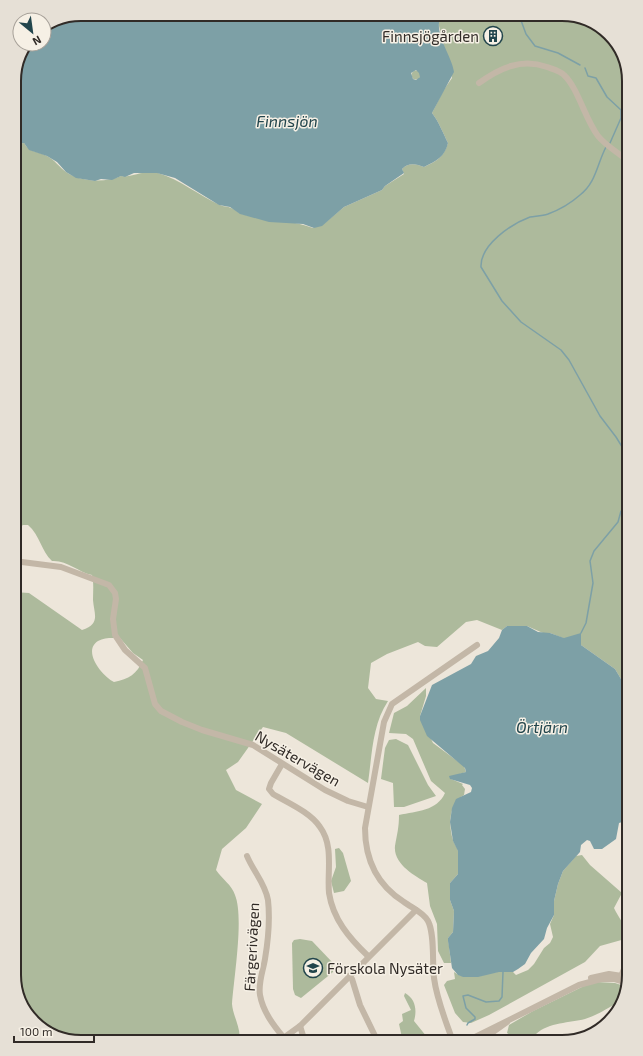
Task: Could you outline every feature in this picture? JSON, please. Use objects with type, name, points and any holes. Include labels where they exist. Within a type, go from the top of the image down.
[{"type":"street","points":[[479,83],[495,72],[510,65],[522,63],[542,65],[564,74],[572,87],[586,118],[599,137],[622,156]]},
{"type":"street","name":"Nysätervägen","points":[[21,562],[61,567],[109,585],[115,593],[116,599],[113,618],[115,635],[125,650],[145,668],[158,708],[188,725],[253,745],[336,796],[368,807]]},
{"type":"street","points":[[453,1035],[441,1009],[436,989],[430,925],[426,918],[394,896],[380,882],[368,855],[365,842],[368,807],[384,722],[388,710],[392,704],[477,645]]},
{"type":"street","points":[[282,764],[269,789],[273,794],[310,817],[324,833],[329,855],[329,892],[335,914],[345,932],[368,956]]},
{"type":"street","name":"Färgerivägen","points":[[247,856],[251,866],[259,876],[268,900],[265,958],[260,995],[266,1011],[282,1035]]},
{"type":"street","points":[[288,1035],[300,1026],[368,956],[416,910]]},
{"type":"street","points":[[480,1035],[600,975],[620,978],[622,973]]},
{"type":"street","points":[[349,976],[352,979],[360,1005],[375,1035]]},
{"type":"street","points":[[490,1035],[509,1020]]},
{"type":"street","points":[[300,1026],[303,1035]]},
{"type":"green space","points":[[438,22],[574,22],[595,31],[607,41],[616,55],[621,69],[622,680],[615,669],[581,645],[550,633],[543,633],[527,626],[507,626],[502,630],[477,620],[466,622],[437,647],[425,646],[418,642],[387,654],[371,663],[368,688],[376,699],[388,701],[376,730],[368,783],[286,733],[263,727],[238,762],[226,770],[236,790],[262,804],[246,828],[222,849],[216,870],[234,891],[238,905],[239,932],[232,1004],[240,1035],[77,1035],[62,1032],[48,1025],[36,1015],[27,1001],[22,987],[21,592],[29,593],[82,630],[92,625],[95,614],[92,575],[63,562],[52,561],[45,553],[32,529],[28,525],[21,526],[21,143],[24,143],[29,149],[44,154],[66,172],[78,178],[86,180],[108,180],[121,176],[148,172],[158,173],[182,184],[221,206],[230,207],[251,216],[296,223],[313,228],[326,222],[344,207],[382,190],[385,186],[404,174],[402,169],[407,165],[413,164],[424,167],[436,160],[444,152],[448,143],[432,113],[443,91],[452,78]],"holes":[[[109,638],[120,638],[133,653],[143,660],[138,669],[132,675],[114,682],[99,669],[93,657],[92,651],[94,645],[98,641]]]},
{"type":"green space","points":[[416,70],[421,75],[416,80],[411,75]]},
{"type":"green space","points":[[426,688],[426,696],[420,716],[433,743],[464,766],[466,772],[450,777],[451,779],[463,784],[462,785],[465,789],[464,795],[455,803],[450,821],[451,834],[459,854],[458,874],[450,883],[450,900],[454,911],[453,932],[448,938],[451,963],[444,963],[438,951],[437,924],[430,906],[427,883],[406,869],[397,858],[395,852],[399,815],[432,807],[445,793],[431,781],[413,739],[406,734],[389,733],[394,713],[407,706]]},
{"type":"green space","points":[[396,739],[408,745],[428,785],[436,796],[404,807],[394,807],[393,783],[381,779],[385,748],[389,740]]},
{"type":"green space","points":[[339,848],[343,853],[351,881],[344,891],[334,893],[331,881],[336,867],[335,849]]},
{"type":"green space","points":[[582,855],[590,865],[622,893],[614,908],[622,923],[622,940],[600,946],[585,962],[489,1015],[471,1023],[463,1022],[455,1013],[444,985],[447,981],[455,979],[454,972],[459,975],[469,977],[497,972],[513,972],[516,975],[528,970],[534,964],[544,948],[550,943],[553,937],[550,924],[554,915],[554,901],[558,884],[563,871],[576,856]]},
{"type":"green space","name":"Förskola Nysäter","points":[[300,939],[312,941],[333,963],[333,972],[301,998],[295,995],[293,989],[292,943],[294,940]]},
{"type":"green space","points":[[597,982],[621,985],[619,994],[614,1005],[604,1011],[585,1019],[547,1027],[536,1035],[510,1035],[507,1033],[509,1025],[533,1011],[588,984]]},
{"type":"green space","points":[[405,993],[411,998],[415,1006],[414,1021],[425,1035],[401,1035],[399,1024],[403,1021],[402,1014],[411,1010],[404,996]]},
{"type":"water","name":"Finnsjön","points":[[439,21],[440,35],[454,72],[432,113],[448,143],[447,148],[439,158],[424,167],[413,164],[407,165],[402,169],[404,173],[385,186],[382,190],[344,207],[322,226],[314,228],[303,224],[269,222],[240,214],[230,207],[219,205],[175,178],[157,173],[134,173],[112,180],[101,179],[95,181],[76,178],[66,172],[57,162],[47,156],[29,150],[24,143],[21,143],[21,77],[29,52],[52,52],[52,29],[69,22]],"holes":[[[416,70],[420,77],[416,80],[413,79],[411,73]]]},
{"type":"water","name":"Örtjärn","points":[[507,626],[527,626],[538,632],[550,633],[564,638],[581,633],[581,645],[615,669],[622,680],[622,822],[619,823],[616,839],[602,849],[594,849],[590,841],[587,840],[581,845],[580,852],[563,871],[554,901],[554,915],[547,928],[544,939],[531,953],[525,964],[513,972],[499,972],[478,977],[463,977],[458,975],[452,968],[448,941],[448,938],[453,932],[454,911],[450,900],[450,883],[458,874],[458,851],[453,841],[450,822],[452,808],[456,799],[471,792],[472,788],[470,785],[450,779],[449,776],[466,772],[465,768],[427,736],[420,720],[420,716],[432,685],[471,664],[476,656],[488,651],[499,638],[502,630]]},
{"type":"waterway","points":[[521,21],[526,34],[535,46],[558,53],[580,65]]},
{"type":"waterway","points":[[585,68],[588,76],[596,78],[607,97],[621,110],[621,118],[610,143]]},
{"type":"waterway","points":[[606,147],[593,179],[585,190],[565,206],[546,215],[530,217],[522,220],[506,230],[491,243],[482,259],[481,267],[502,301],[521,322],[561,350],[569,360],[600,416],[622,447]]},
{"type":"waterway","points":[[581,633],[586,623],[593,583],[590,561],[594,551],[618,522],[622,510]]},
{"type":"waterway","points":[[467,1025],[475,1019],[475,1017],[466,1008],[463,996],[468,995],[486,1002],[499,1001],[502,997],[503,972]]},
{"type":"place","name":"Finnsjögården","points":[[493,36]]},
{"type":"place","name":"Förskola Nysäter","points":[[313,968]]}]
